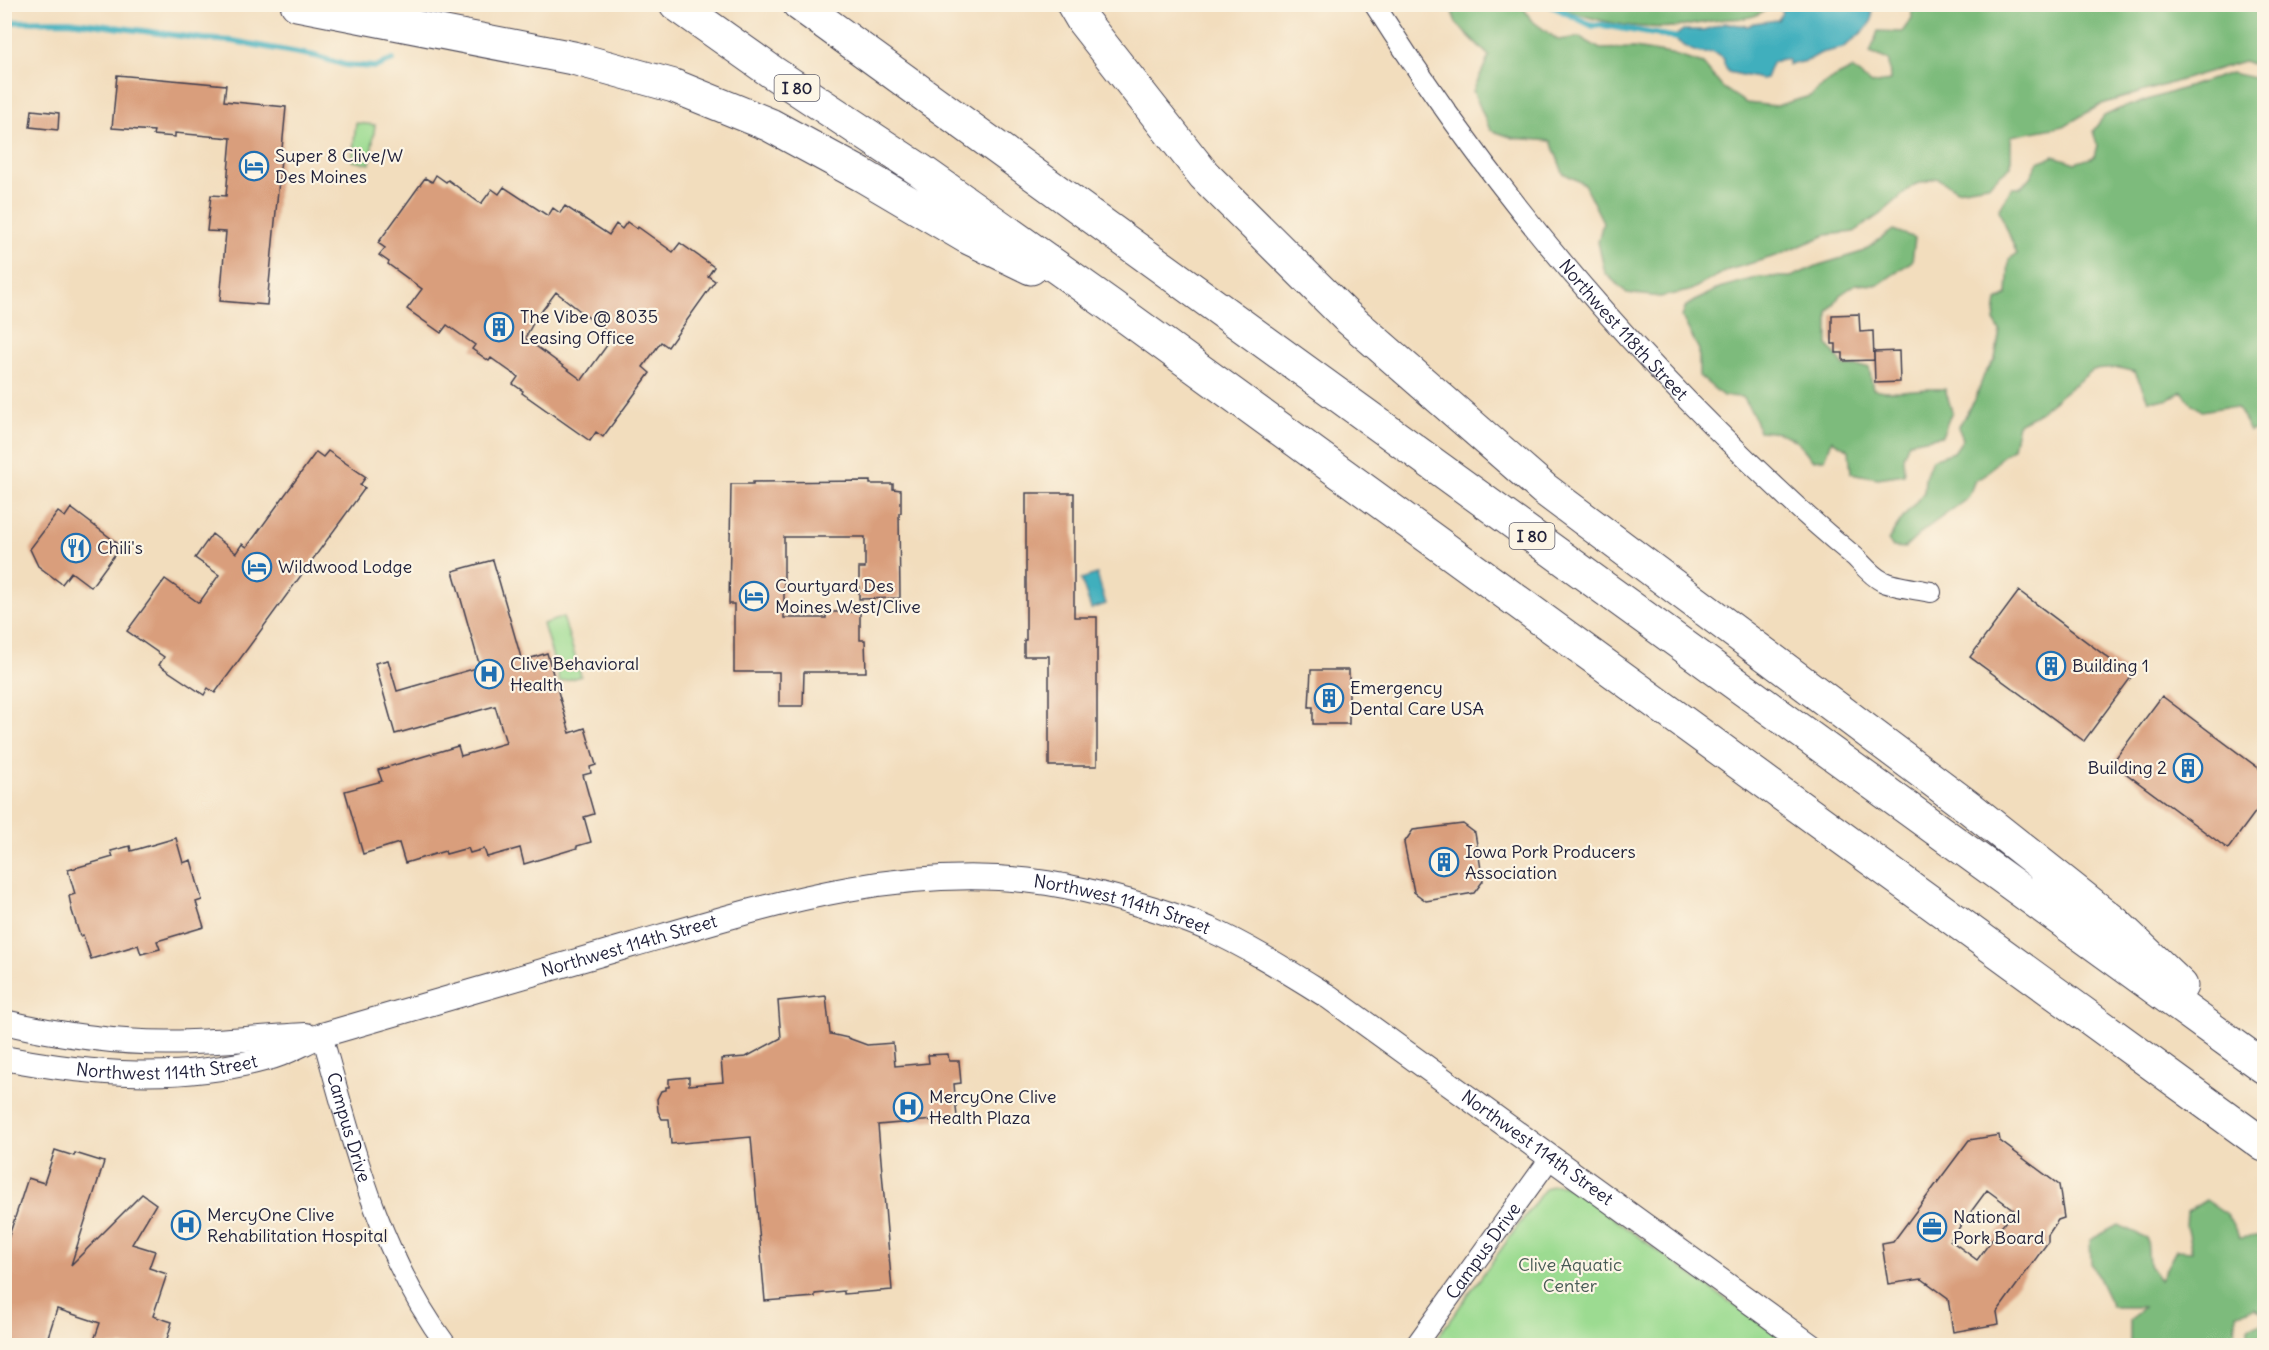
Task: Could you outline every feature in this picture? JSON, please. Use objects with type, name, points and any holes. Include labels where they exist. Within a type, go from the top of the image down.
[{"type":"highway","points":[[297,4],[573,58],[674,86],[770,125],[862,175],[967,237],[1110,305]]},
{"type":"highway","name":"I 80","points":[[676,4],[772,72],[920,170],[1110,305],[2265,1145]]},
{"type":"highway","points":[[713,4],[786,57],[920,170]]},
{"type":"highway","name":"I 80","points":[[799,4],[2265,1066]]},
{"type":"highway","points":[[1073,4],[1083,21],[1204,175],[1346,316],[1544,489],[1970,808],[2115,923],[2265,1066]]},
{"type":"street","name":"Northwest 118th Street","points":[[1374,4],[1440,103],[1503,190],[1572,275],[1673,387],[1725,440],[1882,582],[1931,592]]},
{"type":"street","name":"Northwest 114th Street","points":[[4,1058],[59,1069],[120,1074],[202,1071],[269,1058],[322,1035],[804,897],[904,881],[990,878],[1046,883],[1107,897],[1208,929],[1252,951],[1329,997],[1811,1346]]},
{"type":"street","name":"Northwest 114th Street","points":[[4,1022],[34,1029],[144,1041],[189,1042],[322,1035]]},
{"type":"street","name":"Campus Drive","points":[[322,1035],[368,1192],[390,1250],[413,1295],[447,1346]]},
{"type":"street","name":"Campus Drive","points":[[1415,1346],[1551,1157]]},
{"type":"green space","points":[[1450,5],[1522,5],[1531,20],[1558,40],[1580,37],[1600,49],[1634,48],[1671,54],[1703,64],[1722,87],[1746,103],[1776,106],[1810,96],[1830,80],[1852,69],[1871,84],[1890,81],[1889,60],[1870,53],[1878,31],[1902,32],[1912,18],[1911,5],[2264,5],[2264,69],[2244,61],[2102,104],[2064,126],[2011,136],[2011,166],[1988,185],[1957,190],[1937,178],[1914,185],[1882,213],[1854,232],[1826,235],[1776,256],[1728,270],[1689,291],[1660,297],[1627,293],[1605,273],[1598,242],[1603,222],[1584,184],[1563,173],[1551,141],[1513,138],[1490,130],[1473,91],[1489,56],[1456,23]]},
{"type":"green space","points":[[1555,5],[1771,5],[1759,14],[1747,18],[1658,28],[1601,21]]},
{"type":"green space","points":[[2231,73],[2264,80],[2264,428],[2250,431],[2237,408],[2225,407],[2202,411],[2190,402],[2182,391],[2167,400],[2148,400],[2135,372],[2119,368],[2093,370],[2034,416],[2018,424],[2013,448],[1999,459],[1986,475],[1975,480],[1968,498],[1924,530],[1905,548],[1893,547],[1888,540],[1924,492],[1925,477],[1932,459],[1954,452],[1963,439],[1958,427],[1975,400],[1984,375],[1995,359],[2000,331],[1994,321],[1997,301],[2007,295],[2009,259],[2017,254],[1999,210],[2012,187],[2021,187],[2030,177],[2038,162],[2054,156],[2075,163],[2094,157],[2097,145],[2093,131],[2104,116],[2119,109]]},
{"type":"green space","points":[[356,123],[375,125],[370,164],[352,161]]},
{"type":"green space","points":[[1893,230],[1915,238],[1912,261],[1878,285],[1856,284],[1840,295],[1828,313],[1828,345],[1844,366],[1869,367],[1873,389],[1891,391],[1945,389],[1952,411],[1942,436],[1909,442],[1903,457],[1904,474],[1878,478],[1851,473],[1849,450],[1832,440],[1825,459],[1812,460],[1790,437],[1759,431],[1753,414],[1742,397],[1723,396],[1699,376],[1699,350],[1682,317],[1686,306],[1719,288],[1759,277],[1791,277],[1819,265],[1862,252]]},
{"type":"green space","points":[[563,617],[581,676],[560,682],[543,624]]},
{"type":"green space","name":"Clive Aquatic Center","points":[[1563,1185],[1573,1190],[1790,1345],[1432,1345],[1541,1194],[1546,1188]]},
{"type":"green space","points":[[2206,1200],[2227,1214],[2240,1238],[2264,1235],[2264,1313],[2255,1308],[2237,1313],[2233,1345],[2130,1345],[2130,1320],[2143,1307],[2112,1307],[2091,1263],[2090,1240],[2118,1225],[2147,1238],[2149,1265],[2160,1280],[2176,1250],[2192,1251],[2186,1226],[2187,1212]]},
{"type":"green space","points":[[2264,1318],[2264,1345],[2254,1345],[2248,1336],[2248,1328],[2263,1323]]},
{"type":"water","points":[[1780,4],[1872,5],[1872,20],[1866,29],[1843,48],[1788,65],[1788,60],[1781,59],[1772,63],[1766,78],[1761,79],[1728,72],[1724,59],[1712,52],[1696,52],[1673,38],[1683,30],[1704,30],[1725,23],[1748,26],[1778,20],[1782,12]]},
{"type":"water","points":[[1097,574],[1106,604],[1091,609],[1081,579]]},
{"type":"building","name":"Super 8 Clive/W Des Moines","points":[[117,75],[226,85],[224,101],[286,107],[267,305],[220,301],[226,232],[207,231],[211,195],[226,196],[231,138],[175,133],[175,137],[153,135],[154,131],[112,128]]},
{"type":"building","points":[[32,110],[59,113],[58,130],[30,127]]},
{"type":"building","points":[[436,175],[446,182],[448,180],[481,204],[492,189],[499,194],[504,187],[548,216],[553,208],[560,213],[565,206],[609,235],[616,224],[622,229],[627,222],[637,229],[638,227],[673,252],[680,243],[714,267],[708,276],[715,281],[668,347],[661,342],[643,367],[650,373],[603,437],[596,432],[590,441],[522,393],[523,391],[513,384],[518,377],[491,358],[489,361],[472,349],[475,345],[447,325],[441,333],[407,309],[422,289],[379,255],[385,248],[378,243],[425,178],[432,182]],"holes":[[[556,292],[613,337],[582,380],[525,338]]]},
{"type":"building","points":[[1859,314],[1860,332],[1873,331],[1874,360],[1843,361],[1843,353],[1836,353],[1836,344],[1832,344],[1832,315]]},
{"type":"building","points":[[1899,351],[1900,382],[1875,383],[1874,352]]},
{"type":"building","name":"Wildwood Lodge","points":[[328,451],[366,477],[360,485],[365,488],[215,693],[208,688],[204,695],[159,665],[164,657],[127,631],[165,579],[199,603],[219,575],[195,558],[212,534],[236,553],[242,544],[247,547],[316,452],[323,457]]},
{"type":"building","name":"Courtyard Des Moines West/Clive","points":[[870,481],[870,484],[893,484],[893,489],[901,490],[900,598],[859,599],[859,568],[865,568],[865,537],[784,537],[784,618],[826,618],[826,612],[860,612],[860,640],[865,640],[866,672],[804,672],[803,706],[779,706],[779,672],[734,672],[734,604],[729,604],[731,484]]},
{"type":"building","points":[[1026,493],[1074,493],[1074,617],[1097,617],[1097,766],[1049,766],[1049,656],[1024,656],[1024,640],[1026,640]]},
{"type":"building","name":"Chili's","points":[[71,508],[121,546],[91,587],[71,572],[62,584],[38,566],[30,549],[58,512],[65,517]]},
{"type":"building","points":[[493,560],[522,661],[547,653],[570,733],[585,728],[596,765],[590,767],[591,773],[583,775],[594,814],[584,817],[591,842],[524,864],[520,848],[487,857],[484,849],[470,853],[468,848],[446,854],[445,851],[405,863],[399,843],[363,854],[345,791],[382,781],[378,770],[458,746],[461,756],[506,743],[495,706],[395,734],[375,663],[388,660],[397,691],[480,667],[453,571]]},
{"type":"building","name":"Building 1","points":[[2019,591],[2132,676],[2084,741],[1970,657]]},
{"type":"building","name":"Emergency Dental Care USA","points":[[1311,670],[1349,670],[1349,724],[1313,724],[1313,707],[1309,707]]},
{"type":"building","name":"Building 2","points":[[2162,696],[2265,773],[2265,799],[2228,849],[2112,763]]},
{"type":"building","name":"Iowa Pork Producers Association","points":[[1463,824],[1475,833],[1483,881],[1474,893],[1426,901],[1414,892],[1404,843],[1413,830]]},
{"type":"building","points":[[176,838],[183,863],[191,860],[202,900],[196,902],[204,927],[157,941],[160,949],[141,954],[138,945],[91,959],[72,911],[69,896],[75,894],[68,870],[113,857],[111,851],[130,846],[131,851]]},
{"type":"building","points":[[826,996],[830,1034],[867,1045],[893,1043],[895,1066],[929,1063],[928,1055],[948,1054],[949,1061],[959,1061],[961,1083],[954,1084],[957,1118],[878,1125],[892,1290],[844,1294],[844,1291],[815,1294],[815,1297],[765,1301],[751,1137],[671,1144],[669,1119],[662,1119],[658,1111],[657,1099],[661,1091],[669,1087],[669,1079],[689,1077],[689,1085],[723,1082],[721,1059],[746,1057],[781,1038],[778,1001]]},
{"type":"building","name":"National Pork Board","points":[[1999,1135],[2000,1141],[2059,1185],[2064,1218],[2058,1220],[2048,1235],[2048,1242],[1997,1312],[1999,1324],[1953,1332],[1948,1298],[1922,1279],[1888,1284],[1882,1244],[1893,1242],[1969,1140]],"holes":[[[1987,1190],[2014,1210],[1977,1260],[1950,1240]]]},
{"type":"building","points":[[55,1150],[74,1156],[75,1153],[104,1162],[71,1265],[142,1194],[156,1204],[132,1244],[155,1251],[149,1268],[167,1274],[153,1316],[172,1322],[165,1346],[92,1346],[100,1323],[57,1309],[45,1346],[4,1346],[4,1251],[28,1178],[44,1183]]},
{"type":"waterway","points":[[1548,4],[1593,26],[1602,25],[1678,38]]},
{"type":"waterway","points":[[4,22],[69,21],[233,41],[315,56],[345,65],[375,67],[393,60]]},
{"type":"place","name":"Super 8 Clive/W Des Moines","points":[[254,166]]},
{"type":"place","name":"The Vibe @ 8035 Leasing Office","points":[[499,327]]},
{"type":"place","name":"Chili's","points":[[76,548]]},
{"type":"place","name":"Wildwood Lodge","points":[[257,567]]},
{"type":"place","name":"Courtyard Des Moines West/Clive","points":[[754,596]]},
{"type":"place","name":"Building 1","points":[[2051,666]]},
{"type":"place","name":"Clive Behavioral Health","points":[[489,674]]},
{"type":"place","name":"Emergency Dental Care USA","points":[[1329,698]]},
{"type":"place","name":"Building 2","points":[[2188,768]]},
{"type":"place","name":"Iowa Pork Producers Association","points":[[1444,862]]},
{"type":"place","name":"MercyOne Clive Health Plaza","points":[[908,1107]]},
{"type":"place","name":"MercyOne Clive Rehabilitation Hospital","points":[[186,1225]]},
{"type":"place","name":"National Pork Board","points":[[1932,1227]]}]
